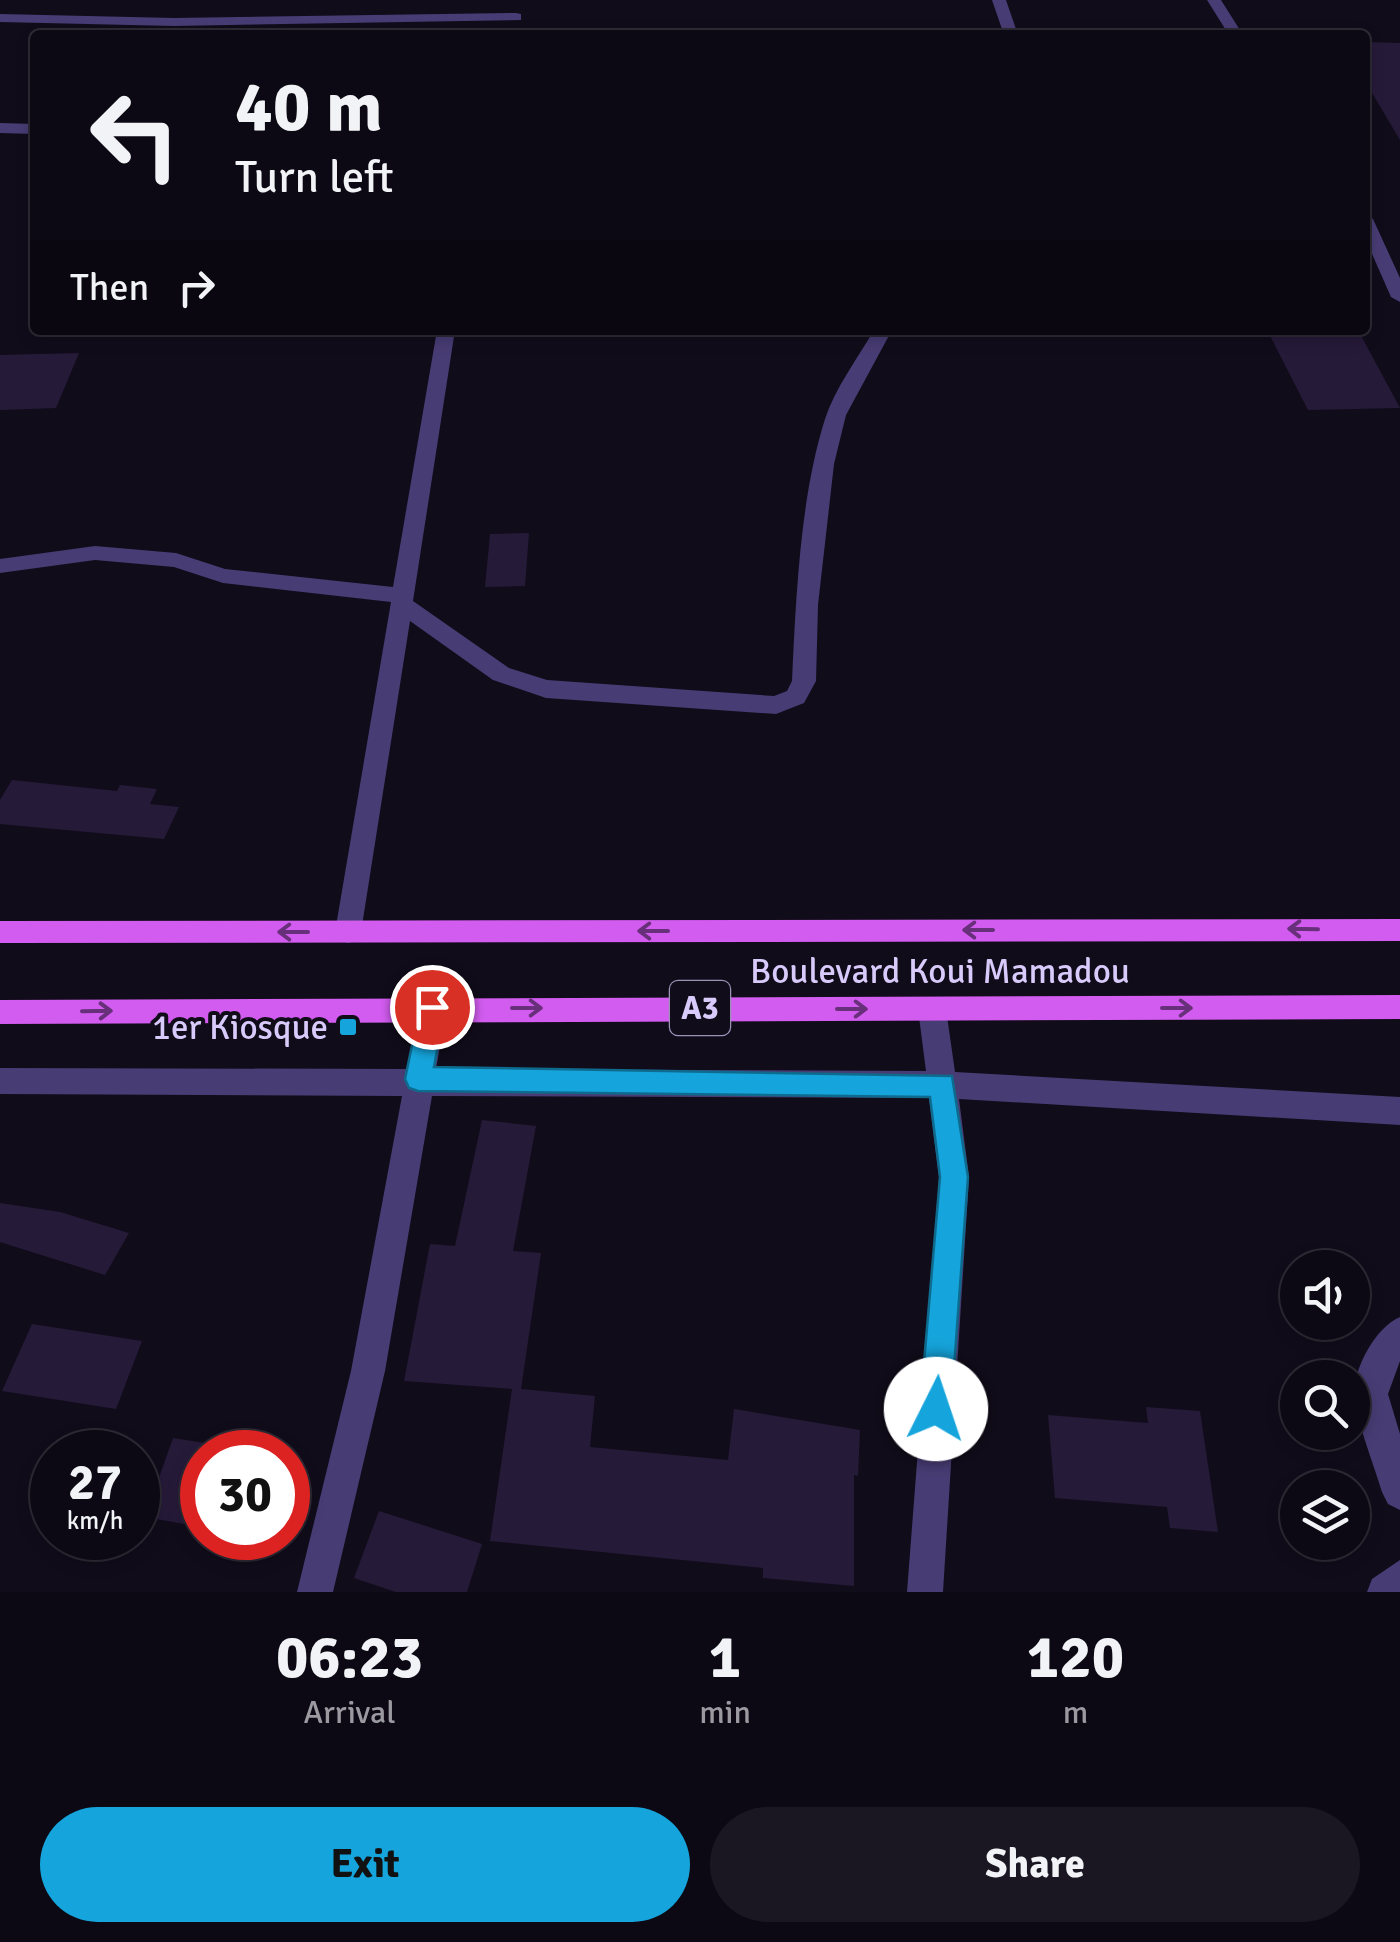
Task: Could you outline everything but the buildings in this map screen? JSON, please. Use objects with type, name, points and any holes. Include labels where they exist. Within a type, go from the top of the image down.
[{"type":"main road","name":"Boulevard Koui Mamadou","points":[[0,932],[1400,930]]},
{"type":"main road","name":"Boulevard Koui Mamadou","points":[[0,1012],[432,1007],[1400,1007]]},
{"type":"street","points":[[39,18],[51,0]]},
{"type":"street","points":[[514,30],[518,0]]},
{"type":"street","points":[[999,0],[1009,30]]},
{"type":"street","points":[[1214,0],[1233,30]]},
{"type":"street","points":[[0,18],[174,22],[516,17]]},
{"type":"street","points":[[0,128],[30,129]]},
{"type":"street","points":[[1370,232],[1400,297]]},
{"type":"street","points":[[1370,273],[1387,274]]},
{"type":"street","points":[[348,932],[445,335]]},
{"type":"street","points":[[0,566],[94,553],[176,560],[223,576],[403,600],[502,674],[546,688],[776,706],[796,697],[804,682],[807,604],[824,464],[836,416],[880,335]]},
{"type":"street","points":[[316,1592],[368,1371],[432,1007]]},
{"type":"street","points":[[925,1592],[954,1177],[932,1009]]},
{"type":"street","points":[[0,1080],[418,1079],[942,1085],[1400,1111]]},
{"type":"street","points":[[1400,1333],[1378,1364],[1371,1394],[1400,1492]]},
{"type":"street","points":[[1385,1592],[1400,1578]]},
{"type":"place","name":"1er Kiosque","points":[[348,1027]]},
{"type":"route","points":[[432,1007],[418,1079],[942,1085],[954,1177],[936,1409]]}]
